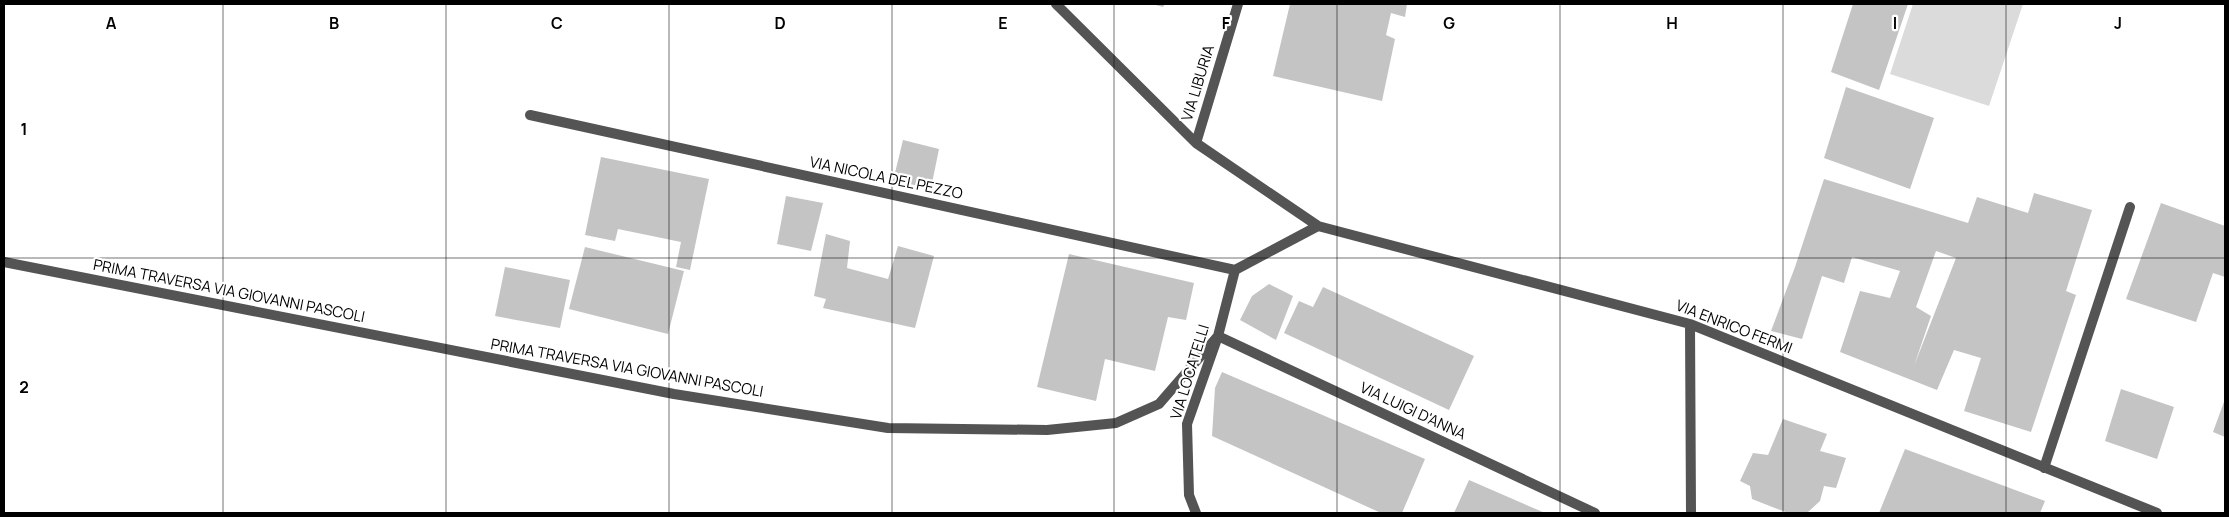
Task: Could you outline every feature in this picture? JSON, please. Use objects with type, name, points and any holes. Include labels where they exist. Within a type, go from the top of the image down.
[{"type":"street","name":"VIA ENRICO FERMI","points":[[1056,4],[1196,142],[1318,226],[1690,324],[2157,513]]},
{"type":"street","name":"VIA LIBURIA","points":[[1196,142],[1238,4]]},
{"type":"street","name":"VIA NICOLA DEL PEZZO","points":[[530,115],[1234,270]]},
{"type":"street","points":[[2044,468],[2130,207]]},
{"type":"street","points":[[1234,270],[1318,226]]},
{"type":"street","name":"PRIMA TRAVERSA VIA GIOVANNI PASCOLI","points":[[4,262],[674,394],[888,428],[1047,430],[1116,423],[1159,404],[1218,336]]},
{"type":"street","name":"VIA LOCATELLI","points":[[1196,513],[1189,495],[1187,424],[1218,336],[1234,270]]},
{"type":"street","points":[[1690,324],[1691,513]]},
{"type":"street","name":"VIA LUIGI D'ANNA","points":[[1218,336],[1595,513]]},
{"type":"shaded area","points":[[1913,4],[2023,4],[1989,106],[1890,74]]},
{"type":"building","points":[[1152,4],[1165,4],[1163,7]]},
{"type":"building","points":[[1290,4],[1407,4],[1405,17],[1391,13],[1386,35],[1395,39],[1382,101],[1273,76]]},
{"type":"building","points":[[1853,4],[1908,4],[1879,90],[1831,72]]},
{"type":"building","points":[[1846,87],[1934,118],[1910,189],[1824,158]]},
{"type":"building","points":[[903,140],[939,149],[931,188],[893,181]]},
{"type":"building","points":[[601,157],[709,179],[690,270],[676,267],[681,242],[618,229],[615,241],[585,235]]},
{"type":"building","points":[[1824,179],[1968,223],[1977,197],[2028,213],[2034,193],[2092,210],[2066,291],[2076,295],[2031,432],[1964,411],[1981,358],[1954,350],[1937,390],[1840,352],[1860,291],[1890,298],[1900,271],[1852,257],[1844,283],[1822,276],[1802,339],[1771,331],[1795,267]],"holes":[[[1936,251],[1956,258],[1914,366],[1931,316],[1916,307]]]},
{"type":"building","points":[[786,196],[823,203],[811,251],[777,244]]},
{"type":"building","points":[[2161,203],[2225,226],[2225,277],[2213,273],[2196,322],[2126,299]]},
{"type":"building","points":[[826,234],[850,241],[847,268],[888,279],[898,246],[934,256],[915,328],[823,308],[826,299],[814,296]]},
{"type":"building","points":[[585,247],[684,271],[668,334],[569,309]]},
{"type":"building","points":[[1069,254],[1194,283],[1186,320],[1168,317],[1155,371],[1105,359],[1096,401],[1037,387]]},
{"type":"building","points":[[505,267],[570,280],[560,328],[495,316]]},
{"type":"building","points":[[1269,284],[1293,296],[1276,340],[1240,320],[1252,296]]},
{"type":"building","points":[[1323,287],[1474,356],[1449,410],[1284,333],[1299,301],[1313,307]]},
{"type":"building","points":[[1222,372],[1425,459],[1402,513],[1381,513],[1212,436],[1215,388]]},
{"type":"building","points":[[2121,389],[2174,407],[2157,459],[2105,441]]},
{"type":"building","points":[[2225,399],[2225,437],[2213,432]]},
{"type":"building","points":[[1783,419],[1827,434],[1820,451],[1846,458],[1836,488],[1824,486],[1820,501],[1807,513],[1788,513],[1752,499],[1750,486],[1740,481],[1753,453],[1768,455]]},
{"type":"building","points":[[1905,449],[2045,501],[2040,513],[1879,513]]},
{"type":"building","points":[[1469,480],[1545,513],[1454,513]]}]
